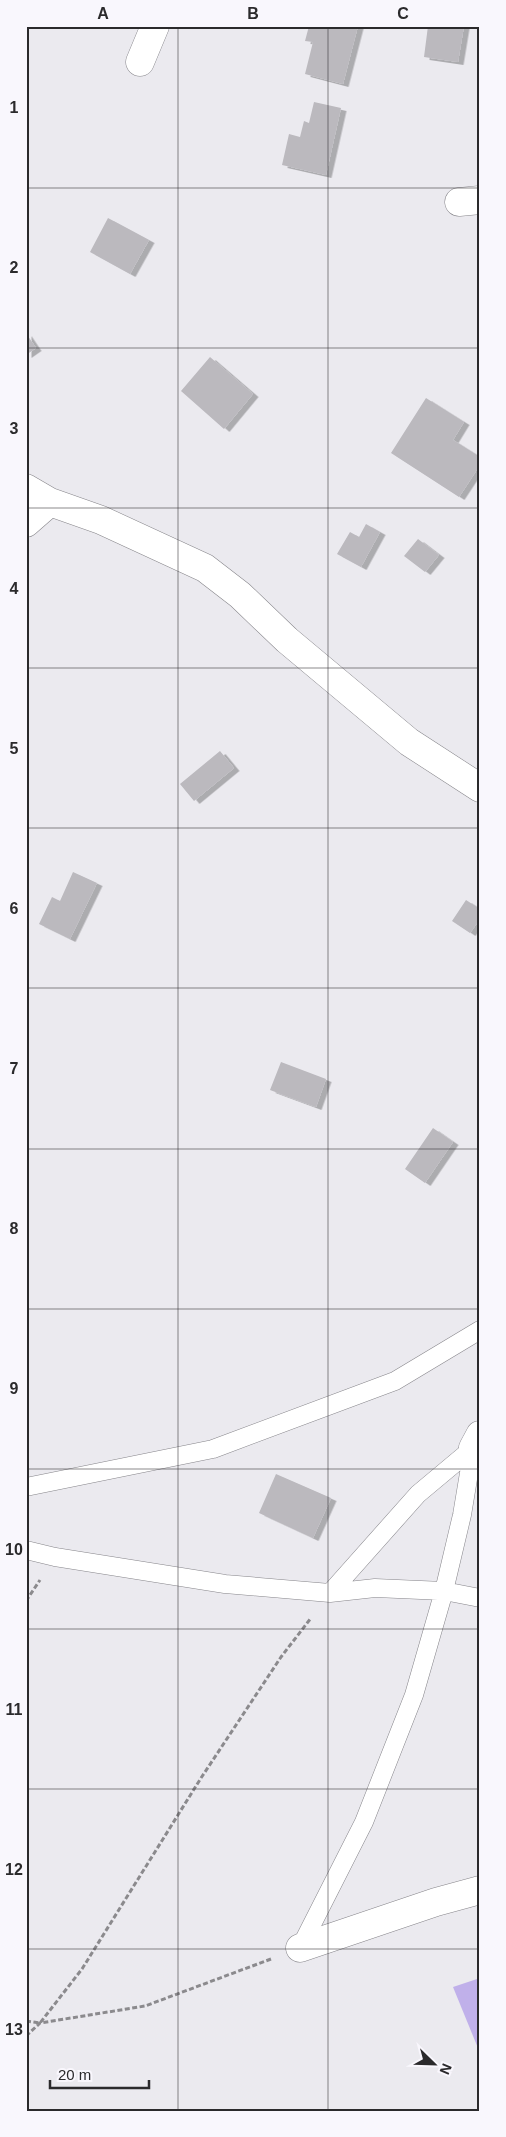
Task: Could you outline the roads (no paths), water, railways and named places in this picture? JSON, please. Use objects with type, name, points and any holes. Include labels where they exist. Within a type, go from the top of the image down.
[{"type":"street","points":[[140,62],[155,26]]},
{"type":"street","points":[[26,488],[50,502],[101,520],[205,568],[240,595],[287,640],[409,742],[480,788]]},
{"type":"street","points":[[26,523],[50,502]]},
{"type":"street","points":[[300,1948],[436,1902],[480,1890]]},
{"type":"lane","points":[[26,1488],[213,1449],[394,1381],[480,1330]]},
{"type":"lane","points":[[300,1948],[371,1804],[414,1695],[444,1591],[477,1449]]},
{"type":"lane","points":[[330,1593],[418,1494],[477,1449]]},
{"type":"lane","points":[[26,1550],[55,1557],[225,1584],[330,1593],[376,1588],[444,1591],[480,1598]]}]
